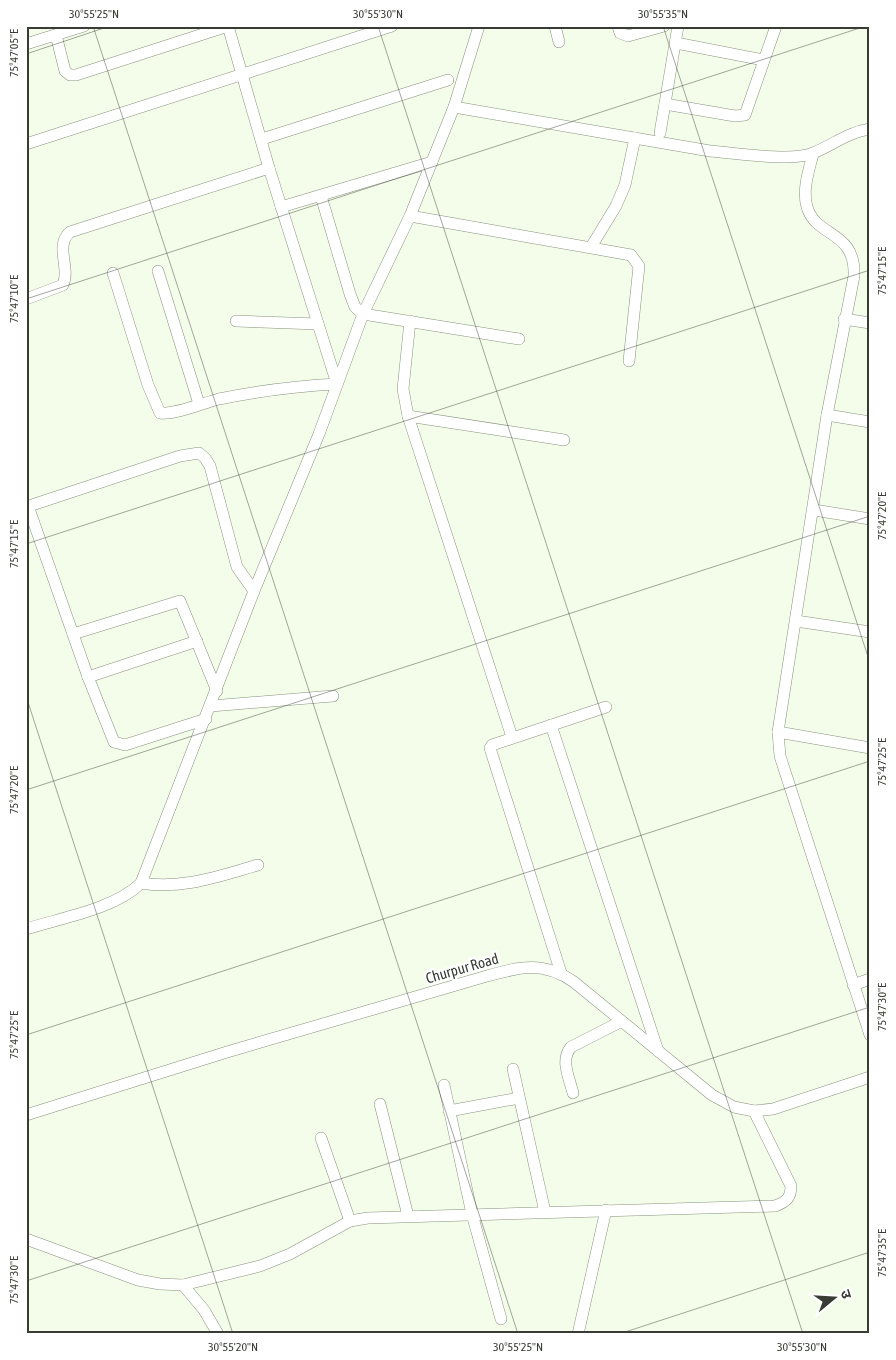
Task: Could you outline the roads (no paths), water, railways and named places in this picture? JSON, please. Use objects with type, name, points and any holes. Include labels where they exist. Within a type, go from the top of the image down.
[{"type":"street","points":[[26,44],[84,26]]},
{"type":"street","points":[[56,35],[65,71],[70,75],[76,75],[228,26],[269,168],[337,384]]},
{"type":"street","points":[[26,144],[392,26]]},
{"type":"street","points":[[26,929],[116,901],[131,893],[141,883],[217,691],[254,591],[319,434],[363,314],[410,216],[454,107],[479,26]]},
{"type":"street","points":[[555,26],[559,42]]},
{"type":"street","points":[[618,26],[620,32],[628,36],[664,26]]},
{"type":"street","points":[[660,133],[678,26]]},
{"type":"street","points":[[665,104],[735,116],[745,115],[776,26]]},
{"type":"street","points":[[676,43],[764,60]]},
{"type":"street","points":[[262,139],[448,80]]},
{"type":"street","points":[[454,107],[635,138],[749,154],[808,155],[844,136],[870,129]]},
{"type":"street","points":[[591,247],[616,206],[625,185],[635,138]]},
{"type":"street","points":[[808,155],[807,208],[815,220],[843,241],[855,263],[827,415],[814,510],[778,732],[780,756],[870,1035]]},
{"type":"street","points":[[281,207],[432,162]]},
{"type":"street","points":[[26,299],[63,285],[66,278],[62,244],[64,237],[70,232],[269,168]]},
{"type":"street","points":[[321,196],[354,306],[363,314],[519,339]]},
{"type":"street","points":[[410,216],[631,255],[639,266],[629,361]]},
{"type":"street","points":[[158,271],[199,404]]},
{"type":"street","points":[[113,272],[156,409],[160,413],[166,414],[199,404],[272,390],[337,384]]},
{"type":"street","points":[[844,319],[870,323]]},
{"type":"street","points":[[236,321],[318,324]]},
{"type":"street","points":[[410,321],[403,389],[408,416],[512,737]]},
{"type":"street","points":[[827,415],[870,422]]},
{"type":"street","points":[[408,416],[564,440]]},
{"type":"street","points":[[206,719],[125,745],[119,745],[110,736],[27,507],[180,456],[199,453],[206,458],[210,466],[237,567],[254,591]]},
{"type":"street","points":[[814,510],[870,519]]},
{"type":"street","points":[[73,634],[176,601],[182,603],[217,691]]},
{"type":"street","points":[[796,620],[870,632]]},
{"type":"street","points":[[88,677],[197,641]]},
{"type":"street","points":[[211,706],[333,696]]},
{"type":"street","points":[[561,973],[490,752],[492,745],[512,737],[606,707]]},
{"type":"street","points":[[550,725],[658,1051]]},
{"type":"street","points":[[778,732],[870,748]]},
{"type":"street","points":[[141,883],[173,886],[193,884],[258,865]]},
{"type":"street","name":"Churpur Road","points":[[26,1115],[227,1052],[515,969],[539,966],[561,973],[712,1095],[734,1107],[754,1111],[774,1110],[810,1096],[869,1080]]},
{"type":"street","points":[[853,985],[870,980]]},
{"type":"street","points":[[574,1093],[565,1063],[566,1053],[571,1046],[620,1022]]},
{"type":"street","points":[[513,1069],[545,1212]]},
{"type":"street","points":[[444,1084],[472,1214],[501,1318]]},
{"type":"street","points":[[449,1111],[519,1098]]},
{"type":"street","points":[[380,1104],[408,1216]]},
{"type":"street","points":[[26,1239],[138,1280],[160,1284],[183,1285],[260,1266],[290,1254],[350,1221],[408,1216],[775,1206],[785,1202],[791,1195],[790,1186],[754,1111]]},
{"type":"street","points":[[321,1138],[350,1221]]},
{"type":"street","points":[[578,1334],[606,1210]]},
{"type":"street","points":[[183,1285],[204,1310],[218,1334]]}]
